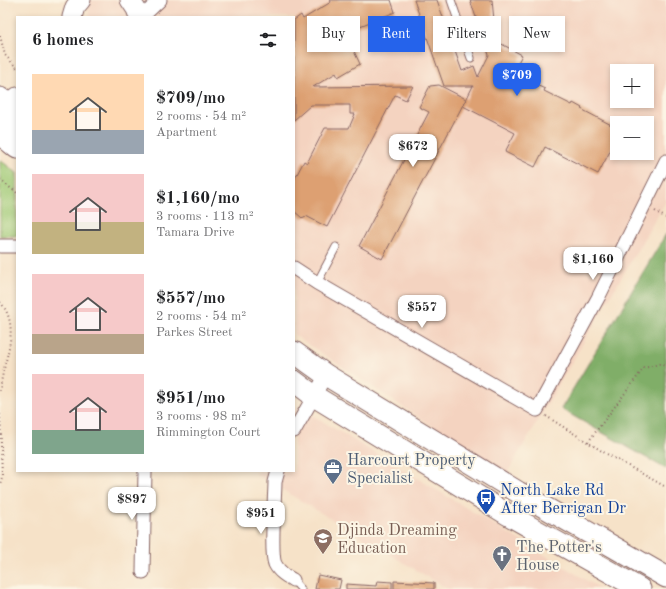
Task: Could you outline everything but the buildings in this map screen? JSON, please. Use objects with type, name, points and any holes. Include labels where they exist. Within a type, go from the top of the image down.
[{"type":"main road","points":[[130,0],[139,16]]},
{"type":"main road","points":[[295,353],[326,375],[518,492],[666,577]]},
{"type":"main road","points":[[295,382],[314,396],[506,514],[640,589]]},
{"type":"street","points":[[151,0],[159,0]]},
{"type":"street","points":[[143,16],[159,0]]},
{"type":"street","points":[[295,269],[317,283],[537,410],[599,296],[666,161]]},
{"type":"street","points":[[0,246],[16,246]]},
{"type":"street","points":[[295,429],[326,375]]},
{"type":"street","points":[[143,572],[145,472]]},
{"type":"street","points":[[278,472],[275,482],[274,563],[282,574],[297,584]]},
{"type":"lane","points":[[451,0],[471,58]]},
{"type":"lane","points":[[317,283],[336,246]]},
{"type":"path","points":[[0,36],[5,55],[16,67]]},
{"type":"path","points":[[0,180],[16,192]]},
{"type":"path","points":[[653,210],[666,218]]},
{"type":"path","points":[[0,302],[8,316],[11,326],[11,340],[1,379],[0,392]]},
{"type":"path","points":[[588,442],[644,368],[659,364],[666,366]]},
{"type":"path","points":[[537,410],[588,442],[666,487]]},
{"type":"path","points":[[0,414],[2,477],[0,484]]},
{"type":"shaded area","points":[[88,0],[666,0],[666,201],[506,475],[295,336],[295,16],[89,16]]},
{"type":"shaded area","points":[[297,406],[601,589],[448,589],[256,474],[257,472],[295,472],[295,410]]},
{"type":"green space","points":[[0,160],[16,172],[16,236],[0,236]]},
{"type":"green space","points":[[666,234],[666,469],[561,409]]},
{"type":"place","name":"Harcourt Property Specialist","points":[[333,485]]},
{"type":"place","name":"North Lake Rd After Berrigan Dr","points":[[486,515]]},
{"type":"place","name":"Djinda Dreaming Education","points":[[323,555]]},
{"type":"place","name":"The Potter's House","points":[[502,572]]}]
